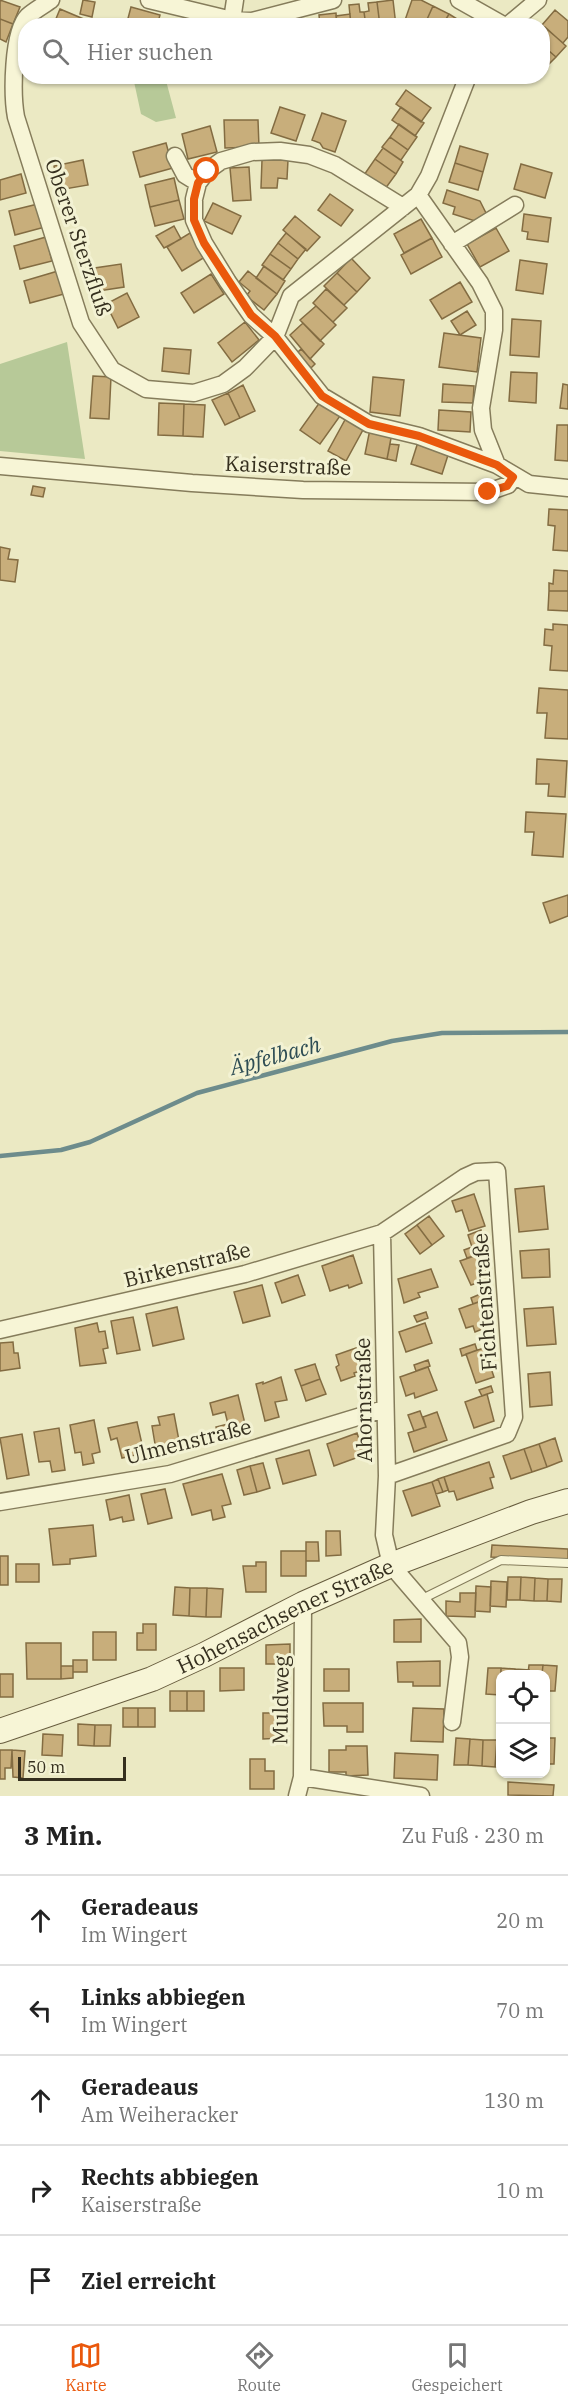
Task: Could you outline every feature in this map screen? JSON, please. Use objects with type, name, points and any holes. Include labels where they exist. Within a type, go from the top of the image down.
[{"type":"street","name":"Oberer Sterzfluß","points":[[27,18],[51,0]]},
{"type":"street","points":[[149,0],[224,18]]},
{"type":"street","points":[[232,18],[235,0]]},
{"type":"street","points":[[264,18],[333,0]]},
{"type":"street","points":[[459,0],[492,18]]},
{"type":"street","points":[[516,18],[538,0]]},
{"type":"street","name":"Oberer Sterzfluß","points":[[18,39],[13,104],[81,323],[112,370],[146,389],[194,393],[223,384],[245,368],[275,336],[291,296],[418,195],[429,176],[465,84]]},
{"type":"street","points":[[403,207],[335,165],[309,155],[266,151],[235,156],[221,161],[207,171],[198,183],[194,199],[194,220],[204,243],[251,315],[275,336],[322,396],[369,424],[419,436],[497,465],[513,477],[529,484],[568,488]]},
{"type":"street","points":[[175,156],[185,176],[198,183]]},
{"type":"street","points":[[418,195],[480,283],[494,311],[494,330],[481,408],[483,430],[497,465]]},
{"type":"street","points":[[452,244],[515,205]]},
{"type":"street","name":"Kaiserstraße","points":[[0,466],[303,490],[488,492],[507,486],[513,477]]},
{"type":"street","name":"Fichtenstraße","points":[[382,1233],[465,1177],[476,1173],[497,1171],[514,1417],[507,1434],[387,1476]]},
{"type":"street","name":"Birkenstraße","points":[[0,1330],[245,1274],[382,1233]]},
{"type":"street","name":"Ahornstraße","points":[[382,1233],[387,1476],[384,1535],[391,1565]]},
{"type":"street","name":"Ulmenstraße","points":[[0,1502],[170,1474],[384,1408]]},
{"type":"street","name":"Hohensachsener Straße","points":[[0,1731],[152,1679],[303,1604],[391,1565],[531,1512],[568,1501]]},
{"type":"street","points":[[391,1565],[458,1643],[460,1657],[452,1722]]},
{"type":"street","name":"Muldweg","points":[[297,1796],[302,1777],[303,1604]]},
{"type":"street","points":[[302,1777],[421,1796]]},
{"type":"lane","points":[[420,1600],[501,1560],[568,1563]]},
{"type":"green space","points":[[135,84],[167,84],[176,118],[156,122],[141,114]]},
{"type":"green space","points":[[67,342],[85,459],[0,451],[0,364]]},
{"type":"building","points":[[0,0],[20,7],[13,24],[0,19]]},
{"type":"building","points":[[83,0],[95,2],[92,17],[80,14]]},
{"type":"building","points":[[393,0],[395,18],[379,18],[377,2]]},
{"type":"building","points":[[412,0],[421,0],[433,6],[428,18],[406,18]]},
{"type":"building","points":[[377,2],[379,18],[365,18],[364,12],[369,11],[368,3]]},
{"type":"building","points":[[359,4],[360,12],[364,12],[365,18],[350,18],[349,5]]},
{"type":"building","points":[[433,6],[449,14],[447,18],[428,18]]},
{"type":"building","points":[[131,7],[160,15],[159,18],[128,18]]},
{"type":"building","points":[[60,9],[81,18],[56,18]]},
{"type":"building","points":[[555,10],[568,21],[568,37],[563,43],[550,32],[550,18],[548,18]]},
{"type":"building","points":[[336,13],[336,18],[319,18],[319,15]]},
{"type":"building","points":[[350,14],[350,18],[336,18],[336,16]]},
{"type":"building","points":[[0,19],[13,24],[6,42],[0,39]]},
{"type":"building","points":[[550,32],[566,46],[556,57],[550,52]]},
{"type":"building","points":[[550,52],[556,57],[550,63]]},
{"type":"building","points":[[406,90],[431,108],[421,122],[396,104]]},
{"type":"building","points":[[280,107],[305,115],[296,141],[271,133]]},
{"type":"building","points":[[401,107],[424,123],[415,136],[392,120]]},
{"type":"building","points":[[322,113],[346,121],[335,152],[323,148],[320,143],[312,140]]},
{"type":"building","points":[[224,120],[258,120],[259,147],[225,148]]},
{"type":"building","points":[[399,124],[417,137],[408,150],[390,137]]},
{"type":"building","points":[[210,126],[217,152],[188,159],[182,134]]},
{"type":"building","points":[[390,137],[408,150],[401,160],[382,147]]},
{"type":"building","points":[[166,143],[173,168],[140,177],[133,152]]},
{"type":"building","points":[[460,146],[488,154],[483,172],[455,163]]},
{"type":"building","points":[[383,148],[403,162],[396,174],[375,159]]},
{"type":"building","points":[[375,159],[396,174],[385,189],[364,175]]},
{"type":"building","points":[[83,160],[88,185],[59,190],[54,166]]},
{"type":"building","points":[[262,160],[288,160],[287,179],[278,178],[277,188],[261,188]]},
{"type":"building","points":[[455,163],[483,172],[478,190],[449,182]]},
{"type":"building","points":[[521,164],[552,173],[545,198],[514,189]]},
{"type":"building","points":[[249,167],[251,200],[233,201],[230,168]]},
{"type":"building","points":[[21,174],[26,193],[0,200],[0,180]]},
{"type":"building","points":[[174,178],[179,200],[150,207],[145,185]]},
{"type":"building","points":[[447,190],[480,201],[486,213],[475,221],[453,214],[455,207],[443,203]]},
{"type":"building","points":[[330,194],[353,210],[341,226],[318,210]]},
{"type":"building","points":[[179,200],[184,219],[155,226],[150,207]]},
{"type":"building","points":[[213,203],[241,216],[232,234],[204,221]]},
{"type":"building","points":[[38,204],[45,227],[15,235],[9,211]]},
{"type":"building","points":[[524,214],[551,218],[548,242],[527,239],[528,232],[522,231]]},
{"type":"building","points":[[295,216],[320,237],[307,251],[283,230]]},
{"type":"building","points":[[421,219],[432,238],[404,253],[394,234]]},
{"type":"building","points":[[174,226],[181,239],[164,248],[156,236]]},
{"type":"building","points":[[496,228],[509,251],[480,267],[467,244]]},
{"type":"building","points":[[190,233],[205,257],[182,271],[167,247]]},
{"type":"building","points":[[286,233],[306,249],[298,259],[278,243]]},
{"type":"building","points":[[46,237],[52,261],[20,269],[14,246]]},
{"type":"building","points":[[432,238],[442,257],[411,274],[401,255]]},
{"type":"building","points":[[278,243],[298,259],[291,269],[270,254]]},
{"type":"building","points":[[270,254],[291,269],[283,280],[262,265]]},
{"type":"building","points":[[351,258],[370,278],[357,292],[337,273]]},
{"type":"building","points":[[520,260],[547,264],[543,294],[516,290]]},
{"type":"building","points":[[121,264],[124,287],[92,292],[88,269]]},
{"type":"building","points":[[264,266],[285,281],[277,294],[256,278]]},
{"type":"building","points":[[58,271],[64,294],[30,303],[24,281]]},
{"type":"building","points":[[248,271],[277,294],[264,310],[246,296],[250,291],[239,282]]},
{"type":"building","points":[[337,273],[357,292],[344,305],[324,286]]},
{"type":"building","points":[[211,274],[224,294],[194,313],[181,293]]},
{"type":"building","points":[[460,282],[472,302],[442,319],[430,300]]},
{"type":"building","points":[[326,289],[347,308],[333,322],[313,303]]},
{"type":"building","points":[[127,293],[139,317],[118,328],[106,304]]},
{"type":"building","points":[[316,306],[336,325],[320,341],[300,320]]},
{"type":"building","points":[[467,311],[476,325],[460,335],[451,321]]},
{"type":"building","points":[[512,319],[541,321],[539,357],[510,355]]},
{"type":"building","points":[[245,322],[259,340],[232,362],[218,343]]},
{"type":"building","points":[[303,323],[324,344],[310,359],[290,335]]},
{"type":"building","points":[[444,333],[481,338],[477,372],[439,367]]},
{"type":"building","points":[[164,348],[191,350],[189,374],[162,371]]},
{"type":"building","points":[[301,349],[315,364],[311,368],[297,353]]},
{"type":"building","points":[[511,372],[537,373],[536,403],[509,401]]},
{"type":"building","points":[[93,376],[111,377],[109,419],[90,418]]},
{"type":"building","points":[[373,377],[404,380],[400,416],[370,412]]},
{"type":"building","points":[[443,384],[474,386],[473,403],[442,402]]},
{"type":"building","points":[[563,384],[568,385],[568,409],[560,408]]},
{"type":"building","points":[[243,385],[255,411],[240,418],[228,393]]},
{"type":"building","points":[[228,393],[240,418],[225,425],[212,400]]},
{"type":"building","points":[[320,402],[340,416],[320,444],[300,430]]},
{"type":"building","points":[[159,403],[184,404],[183,436],[158,435]]},
{"type":"building","points":[[184,404],[205,405],[203,437],[183,436]]},
{"type":"building","points":[[439,410],[471,412],[470,432],[438,430]]},
{"type":"building","points":[[346,418],[364,428],[346,461],[328,451]]},
{"type":"building","points":[[557,425],[568,425],[568,461],[555,460]]},
{"type":"building","points":[[370,429],[392,433],[387,459],[365,454]]},
{"type":"building","points":[[418,442],[449,452],[442,474],[411,464]]},
{"type":"building","points":[[390,444],[399,445],[396,461],[387,459]]},
{"type":"building","points":[[33,486],[45,488],[43,497],[31,495]]},
{"type":"building","points":[[549,509],[568,510],[568,551],[553,550],[555,526],[548,525]]},
{"type":"building","points":[[0,547],[10,549],[8,559],[18,560],[15,582],[0,580]]},
{"type":"building","points":[[554,570],[568,571],[568,591],[549,591],[549,583],[553,584]]},
{"type":"building","points":[[549,591],[568,591],[568,611],[548,610]]},
{"type":"building","points":[[553,624],[568,625],[568,671],[550,670],[552,646],[544,645],[545,629],[553,630]]},
{"type":"building","points":[[539,688],[568,690],[568,739],[545,738],[547,713],[537,713]]},
{"type":"building","points":[[537,759],[567,761],[565,797],[548,796],[549,784],[536,784]]},
{"type":"building","points":[[526,812],[566,814],[563,857],[532,855],[534,832],[525,832]]},
{"type":"building","points":[[568,895],[568,916],[550,923],[543,903]]},
{"type":"building","points":[[544,1186],[548,1229],[519,1232],[515,1189]]},
{"type":"building","points":[[474,1194],[485,1226],[469,1231],[462,1210],[456,1212],[452,1201]]},
{"type":"building","points":[[429,1216],[444,1236],[432,1245],[417,1225]]},
{"type":"building","points":[[417,1225],[432,1245],[420,1254],[405,1234]]},
{"type":"building","points":[[481,1230],[485,1242],[472,1247],[468,1235]]},
{"type":"building","points":[[480,1244],[483,1253],[467,1258],[464,1250]]},
{"type":"building","points":[[549,1249],[550,1277],[522,1278],[520,1251]]},
{"type":"building","points":[[480,1254],[489,1279],[471,1285],[460,1261]]},
{"type":"building","points":[[353,1255],[362,1283],[330,1291],[322,1266]]},
{"type":"building","points":[[431,1269],[438,1287],[418,1293],[420,1297],[404,1303],[398,1279]]},
{"type":"building","points":[[298,1275],[305,1295],[282,1303],[275,1283]]},
{"type":"building","points":[[262,1285],[270,1316],[243,1323],[234,1292]]},
{"type":"building","points":[[485,1292],[487,1299],[473,1304],[471,1298]]},
{"type":"building","points":[[481,1301],[490,1326],[475,1332],[473,1326],[466,1328],[459,1309]]},
{"type":"building","points":[[177,1307],[184,1339],[153,1346],[146,1314]]},
{"type":"building","points":[[553,1307],[556,1344],[527,1346],[524,1309]]},
{"type":"building","points":[[426,1312],[428,1318],[417,1322],[414,1316]]},
{"type":"building","points":[[133,1317],[140,1350],[117,1354],[111,1321]]},
{"type":"building","points":[[97,1323],[99,1332],[105,1331],[108,1348],[103,1349],[106,1363],[80,1366],[75,1328]]},
{"type":"building","points":[[425,1323],[432,1343],[406,1352],[399,1332]]},
{"type":"building","points":[[13,1342],[14,1353],[18,1353],[20,1368],[0,1371],[0,1343]]},
{"type":"building","points":[[475,1344],[477,1350],[462,1356],[460,1349]]},
{"type":"building","points":[[356,1348],[363,1370],[341,1381],[336,1367],[339,1365],[336,1355]]},
{"type":"building","points":[[484,1348],[494,1377],[476,1383],[466,1354]]},
{"type":"building","points":[[428,1360],[430,1366],[416,1371],[414,1365]]},
{"type":"building","points":[[315,1364],[320,1379],[301,1386],[295,1370]]},
{"type":"building","points":[[428,1367],[437,1390],[415,1398],[414,1393],[406,1396],[400,1377]]},
{"type":"building","points":[[550,1372],[552,1405],[530,1407],[528,1374]]},
{"type":"building","points":[[281,1377],[287,1400],[275,1402],[279,1417],[265,1421],[256,1384],[263,1382],[263,1384]]},
{"type":"building","points":[[320,1379],[326,1394],[306,1401],[301,1386]]},
{"type":"building","points":[[491,1386],[493,1392],[482,1396],[479,1390]]},
{"type":"building","points":[[487,1394],[494,1421],[474,1428],[465,1402]]},
{"type":"building","points":[[238,1395],[246,1428],[219,1438],[216,1427],[228,1424],[225,1412],[213,1415],[210,1403]]},
{"type":"building","points":[[420,1411],[426,1427],[414,1431],[408,1415]]},
{"type":"building","points":[[437,1412],[447,1440],[414,1452],[408,1433],[426,1427],[423,1417]]},
{"type":"building","points":[[174,1414],[180,1446],[156,1450],[152,1426],[160,1425],[158,1417]]},
{"type":"building","points":[[94,1420],[100,1452],[92,1454],[94,1463],[83,1465],[81,1452],[75,1453],[70,1425]]},
{"type":"building","points":[[137,1422],[144,1453],[122,1458],[117,1438],[111,1440],[108,1428]]},
{"type":"building","points":[[59,1428],[65,1470],[52,1472],[50,1461],[39,1462],[34,1432]]},
{"type":"building","points":[[357,1433],[364,1455],[334,1466],[327,1444]]},
{"type":"building","points":[[22,1434],[29,1475],[7,1479],[0,1438]]},
{"type":"building","points":[[555,1438],[562,1461],[547,1467],[539,1444]]},
{"type":"building","points":[[539,1444],[547,1467],[532,1472],[524,1449]]},
{"type":"building","points":[[524,1449],[532,1472],[511,1479],[503,1456]]},
{"type":"building","points":[[309,1450],[316,1475],[283,1484],[276,1459]]},
{"type":"building","points":[[489,1462],[494,1477],[490,1478],[493,1488],[457,1500],[454,1491],[449,1492],[444,1477]]},
{"type":"building","points":[[263,1463],[270,1488],[257,1492],[250,1466]]},
{"type":"building","points":[[250,1466],[257,1492],[244,1495],[237,1470]]},
{"type":"building","points":[[222,1474],[231,1504],[222,1506],[225,1517],[213,1520],[211,1510],[192,1515],[183,1484]]},
{"type":"building","points":[[444,1477],[448,1490],[443,1492],[438,1479]]},
{"type":"building","points":[[438,1479],[443,1492],[436,1494],[432,1482]]},
{"type":"building","points":[[432,1482],[440,1506],[412,1516],[403,1491]]},
{"type":"building","points":[[165,1489],[172,1518],[148,1524],[141,1494]]},
{"type":"building","points":[[129,1495],[134,1520],[123,1522],[122,1517],[110,1520],[106,1500]]},
{"type":"building","points":[[93,1525],[96,1556],[70,1559],[70,1564],[53,1565],[49,1529]]},
{"type":"building","points":[[326,1531],[340,1531],[341,1555],[326,1556]]},
{"type":"building","points":[[306,1542],[318,1542],[319,1561],[306,1561]]},
{"type":"building","points":[[492,1545],[568,1549],[568,1561],[491,1557]]},
{"type":"building","points":[[281,1551],[306,1551],[306,1576],[281,1576]]},
{"type":"building","points":[[0,1556],[8,1556],[8,1585],[0,1585]]},
{"type":"building","points":[[256,1562],[266,1562],[266,1592],[246,1592],[243,1566],[256,1566]]},
{"type":"building","points":[[16,1564],[39,1564],[39,1582],[16,1582]]},
{"type":"building","points":[[508,1577],[521,1577],[520,1600],[507,1600]]},
{"type":"building","points":[[521,1577],[535,1578],[534,1601],[520,1600]]},
{"type":"building","points":[[535,1578],[548,1579],[547,1601],[534,1601]]},
{"type":"building","points":[[548,1579],[562,1579],[561,1602],[547,1601]]},
{"type":"building","points":[[491,1581],[507,1582],[506,1607],[490,1606]]},
{"type":"building","points":[[476,1586],[491,1587],[490,1612],[475,1611]]},
{"type":"building","points":[[175,1587],[190,1588],[189,1616],[173,1615]]},
{"type":"building","points":[[190,1588],[207,1588],[206,1617],[189,1616]]},
{"type":"building","points":[[207,1588],[223,1589],[221,1617],[206,1617]]},
{"type":"building","points":[[460,1593],[476,1593],[475,1617],[446,1616],[446,1601],[460,1602]]},
{"type":"building","points":[[421,1619],[421,1642],[394,1642],[394,1620]]},
{"type":"building","points":[[143,1624],[156,1624],[156,1650],[137,1650],[137,1633],[143,1633]]},
{"type":"building","points":[[93,1632],[116,1632],[116,1660],[93,1660]]},
{"type":"building","points":[[26,1643],[61,1643],[61,1679],[27,1679]]},
{"type":"building","points":[[290,1644],[290,1664],[266,1664],[266,1645]]},
{"type":"building","points":[[73,1660],[87,1660],[87,1672],[73,1672]]},
{"type":"building","points":[[440,1661],[440,1686],[413,1686],[413,1682],[398,1682],[397,1662]]},
{"type":"building","points":[[529,1665],[543,1665],[542,1670],[528,1670]]},
{"type":"building","points":[[543,1665],[557,1666],[555,1691],[550,1691],[550,1670],[542,1670]]},
{"type":"building","points":[[61,1666],[73,1666],[73,1678],[61,1679]]},
{"type":"building","points":[[220,1668],[244,1668],[244,1690],[220,1691]]},
{"type":"building","points":[[488,1668],[501,1668],[501,1670],[496,1670],[496,1695],[486,1694]]},
{"type":"building","points":[[324,1669],[349,1669],[349,1691],[324,1691]]},
{"type":"building","points":[[0,1674],[13,1674],[13,1697],[0,1697]]},
{"type":"building","points":[[170,1691],[187,1691],[187,1711],[170,1711]]},
{"type":"building","points":[[187,1691],[204,1691],[204,1711],[187,1711]]},
{"type":"building","points":[[323,1703],[363,1703],[363,1732],[347,1732],[347,1726],[324,1726]]},
{"type":"building","points":[[123,1708],[138,1708],[138,1727],[123,1727]]},
{"type":"building","points":[[138,1708],[155,1708],[155,1727],[138,1727]]},
{"type":"building","points":[[413,1708],[444,1709],[443,1742],[411,1741]]},
{"type":"building","points":[[263,1713],[283,1713],[283,1738],[263,1739]]},
{"type":"building","points":[[78,1724],[95,1725],[94,1746],[78,1745]]},
{"type":"building","points":[[95,1725],[111,1725],[110,1746],[94,1746]]},
{"type":"building","points":[[43,1734],[63,1735],[62,1756],[42,1755]]},
{"type":"building","points":[[456,1738],[470,1739],[468,1765],[454,1765]]},
{"type":"building","points":[[550,1738],[555,1738],[554,1764],[550,1764]]},
{"type":"building","points":[[470,1739],[483,1740],[482,1766],[468,1765]]},
{"type":"building","points":[[483,1740],[496,1740],[495,1767],[482,1766]]},
{"type":"building","points":[[346,1746],[367,1746],[368,1775],[346,1776],[346,1772],[329,1772],[329,1750],[346,1750]]},
{"type":"building","points":[[0,1750],[12,1750],[11,1768],[5,1768],[5,1779],[0,1779]]},
{"type":"building","points":[[12,1750],[25,1751],[23,1778],[13,1777]]},
{"type":"building","points":[[395,1753],[438,1755],[437,1780],[394,1778]]},
{"type":"building","points":[[250,1759],[265,1759],[265,1771],[274,1771],[274,1789],[250,1789]]},
{"type":"building","points":[[508,1782],[554,1785],[553,1796],[508,1795]]},
{"type":"waterway","name":"Äpfelbach","points":[[0,1156],[61,1150],[90,1142],[197,1093],[392,1041],[442,1033],[568,1032]]},
{"type":"route","points":[[207,171],[198,183],[194,199],[194,220],[204,243],[251,315],[275,336],[322,396],[369,424],[419,436],[497,465],[513,477],[507,486],[488,492]]}]
